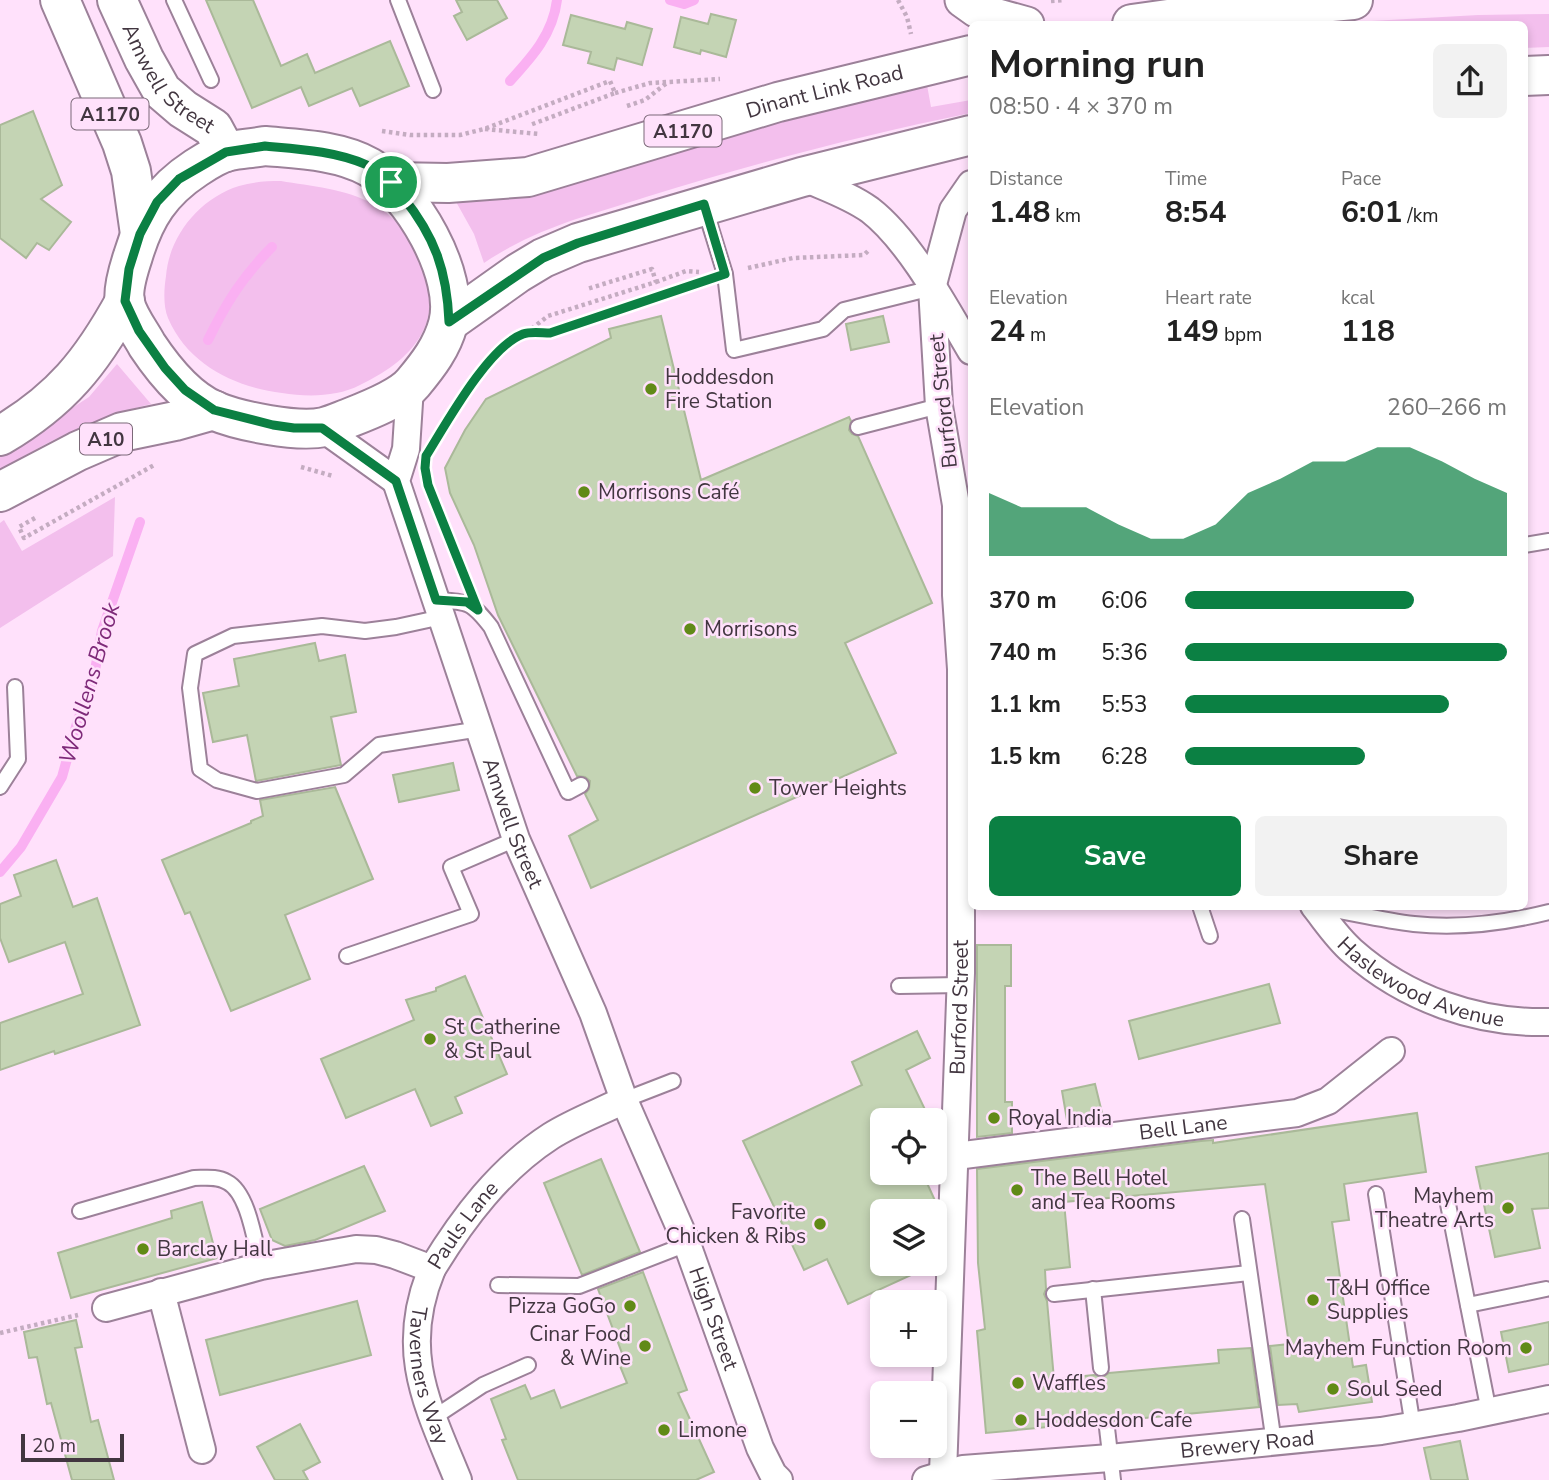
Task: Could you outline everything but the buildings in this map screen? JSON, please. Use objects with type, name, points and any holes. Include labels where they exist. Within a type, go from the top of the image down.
[{"type":"main road","name":"A1170","points":[[60,0],[122,143],[131,171],[140,234]]},
{"type":"main road","name":"Amwell Street","points":[[117,0],[144,60],[162,91],[183,109],[214,128],[226,152]]},
{"type":"main road","points":[[1154,21],[1353,0]]},
{"type":"main road","name":"Dinant Link Road","points":[[391,182],[448,183],[528,177],[778,102],[968,56]]},
{"type":"main road","points":[[1528,76],[1549,75]]},
{"type":"main road","points":[[449,322],[543,258],[578,243],[802,177],[968,136]]},
{"type":"main road","points":[[0,436],[54,400],[105,338],[125,301],[129,269],[140,234],[157,202],[179,179],[226,152],[265,146],[335,156],[368,166],[391,182],[429,233],[440,259],[448,292],[449,322],[439,348],[410,387],[370,410],[322,428],[294,428],[214,410],[185,390],[158,359],[139,331],[125,301]]},
{"type":"main road","name":"A10","points":[[0,492],[122,432],[214,410]]},
{"type":"street","points":[[962,0],[976,10],[1016,21]]},
{"type":"street","points":[[802,177],[844,195],[869,210],[895,236],[932,288],[968,346]]},
{"type":"street","name":"Burford Street","points":[[934,1476],[950,1269],[967,891],[961,669],[965,621],[956,595],[956,505],[939,406],[932,288],[953,210],[968,188]]},
{"type":"street","points":[[322,428],[396,481],[406,449],[410,387]]},
{"type":"street","name":"Amwell Street","points":[[396,481],[516,839],[593,1013],[624,1100],[650,1156]]},
{"type":"street","name":"Haslewood Avenue","points":[[1318,910],[1352,951],[1402,986],[1453,1008],[1486,1018],[1520,1023],[1549,1022]]},
{"type":"street","name":"Bell Lane","points":[[956,1156],[1297,1113],[1328,1101],[1391,1051]]},
{"type":"street","name":"Pauls Lane","points":[[106,1308],[261,1266],[356,1250],[376,1250],[432,1269],[467,1215],[519,1160],[554,1135],[624,1100]]},
{"type":"street","name":"High Street","points":[[650,1156],[687,1244],[760,1448],[779,1480]]},
{"type":"street","name":"Taverners Way","points":[[432,1269],[424,1289],[416,1340],[416,1360],[433,1418],[458,1480]]},
{"type":"street","points":[[161,1292],[202,1450]]},
{"type":"street","name":"Brewery Road","points":[[934,1476],[962,1469],[1111,1469],[1274,1443],[1413,1427],[1549,1399]]},
{"type":"lane","points":[[174,0],[211,80]]},
{"type":"lane","points":[[398,0],[433,90]]},
{"type":"lane","points":[[704,204],[725,274],[734,350],[823,329],[844,310],[932,288]]},
{"type":"lane","points":[[858,427],[939,406]]},
{"type":"lane","points":[[1528,544],[1549,541]]},
{"type":"lane","points":[[480,729],[379,745],[344,775],[257,791],[217,780],[200,769],[190,688],[195,654],[233,636],[322,626],[365,631],[396,627],[439,608],[467,602],[478,610],[491,627],[568,792],[581,785]]},
{"type":"lane","points":[[0,786],[18,759],[15,687]]},
{"type":"lane","points":[[347,956],[471,914],[451,867],[516,839]]},
{"type":"lane","points":[[1201,910],[1210,936]]},
{"type":"lane","points":[[1336,910],[1443,926],[1520,920],[1549,912]]},
{"type":"lane","points":[[899,986],[961,985]]},
{"type":"lane","points":[[624,1100],[673,1081]]},
{"type":"lane","points":[[80,1211],[194,1178],[211,1177],[228,1182],[241,1197],[261,1266]]},
{"type":"lane","points":[[1376,1194],[1413,1427]]},
{"type":"lane","points":[[1448,1204],[1489,1412]]},
{"type":"lane","points":[[1242,1219],[1274,1443]]},
{"type":"lane","points":[[498,1285],[579,1286],[687,1244]]},
{"type":"lane","points":[[1054,1294],[1249,1273]]},
{"type":"lane","points":[[1093,1289],[1101,1368]]},
{"type":"lane","points":[[1468,1305],[1546,1289]]},
{"type":"lane","points":[[433,1418],[483,1385],[528,1365]]},
{"type":"lane","points":[[1107,1428],[1111,1469]]},
{"type":"path","points":[[898,0],[907,17],[913,41]]},
{"type":"path","points":[[618,109],[645,100],[669,81]]},
{"type":"path","points":[[615,93],[632,86]]},
{"type":"path","points":[[484,129],[539,134],[552,130]]},
{"type":"path","points":[[525,333],[550,333],[725,274],[793,258],[864,255],[872,246]]},
{"type":"path","points":[[587,289],[652,268],[656,282]]},
{"type":"path","points":[[435,441],[495,354],[506,343],[548,316],[686,271]]},
{"type":"path","points":[[41,515],[19,527],[24,538],[132,476],[166,461]]},
{"type":"path","points":[[294,466],[338,478]]},
{"type":"path","points":[[452,543],[478,610]]},
{"type":"path","points":[[0,1333],[106,1308]]},
{"type":"shaded area","points":[[1549,14],[1549,47],[1528,48],[1528,21],[1371,21]]},
{"type":"shaded area","points":[[927,85],[931,107],[968,101],[968,114],[808,151],[646,197],[543,232],[484,263],[474,234],[455,200]]},
{"type":"shaded area","points":[[281,181],[340,191],[373,204],[388,214],[401,228],[422,261],[430,299],[428,318],[421,335],[409,351],[394,364],[378,376],[351,389],[332,394],[302,395],[264,390],[231,379],[200,361],[188,349],[166,313],[164,292],[168,261],[189,220],[212,200],[239,186]]},
{"type":"shaded area","points":[[117,364],[151,404],[72,431],[0,471],[0,455],[89,397]]},
{"type":"shaded area","points":[[115,497],[113,556],[0,628],[0,523],[4,520],[22,551]]},
{"type":"waterway","name":"Woollens Brook","points":[[510,81],[546,34],[557,0]]},
{"type":"waterway","name":"Woollens Brook","points":[[670,0],[684,4],[694,0]]},
{"type":"waterway","name":"Woollens Brook","points":[[208,340],[236,290],[272,247]]},
{"type":"waterway","name":"Woollens Brook","points":[[0,872],[21,847],[62,777],[94,676],[102,631],[140,522]]},
{"type":"place","name":"Hoddesdon Fire Station","points":[[651,389]]},
{"type":"place","name":"Morrisons Café","points":[[584,492]]},
{"type":"place","name":"Morrisons","points":[[690,629]]},
{"type":"place","name":"Tower Heights","points":[[755,788]]},
{"type":"place","name":"St Catherine & St Paul","points":[[430,1039]]},
{"type":"place","name":"Royal India","points":[[994,1118]]},
{"type":"place","name":"The Bell Hotel and Tea Rooms","points":[[1017,1190]]},
{"type":"place","name":"Mayhem Theatre Arts","points":[[1508,1208]]},
{"type":"place","name":"Favorite Chicken & Ribs","points":[[820,1224]]},
{"type":"place","name":"Barclay Hall","points":[[143,1249]]},
{"type":"place","name":"T&H Office Supplies","points":[[1313,1300]]},
{"type":"place","name":"Pizza GoGo","points":[[630,1306]]},
{"type":"place","name":"Cinar Food & Wine","points":[[645,1346]]},
{"type":"place","name":"Mayhem Function Room","points":[[1526,1348]]},
{"type":"place","name":"Waffles","points":[[1018,1383]]},
{"type":"place","name":"Soul Seed","points":[[1333,1389]]},
{"type":"place","name":"Hoddesdon Cafe","points":[[1021,1420]]},
{"type":"place","name":"Limone","points":[[664,1430]]},
{"type":"route","points":[[265,146],[335,156],[368,166],[391,182],[429,233],[440,259],[448,292],[449,322],[543,258],[578,243],[704,204],[725,274],[550,333],[525,333],[506,343],[495,354],[435,441],[426,456],[425,468],[428,485],[478,610],[467,602],[436,600],[396,481],[322,428],[273,425],[214,410],[185,390],[165,368],[139,331],[125,301],[129,269],[140,234],[157,202],[179,179],[226,152],[265,146]]}]
